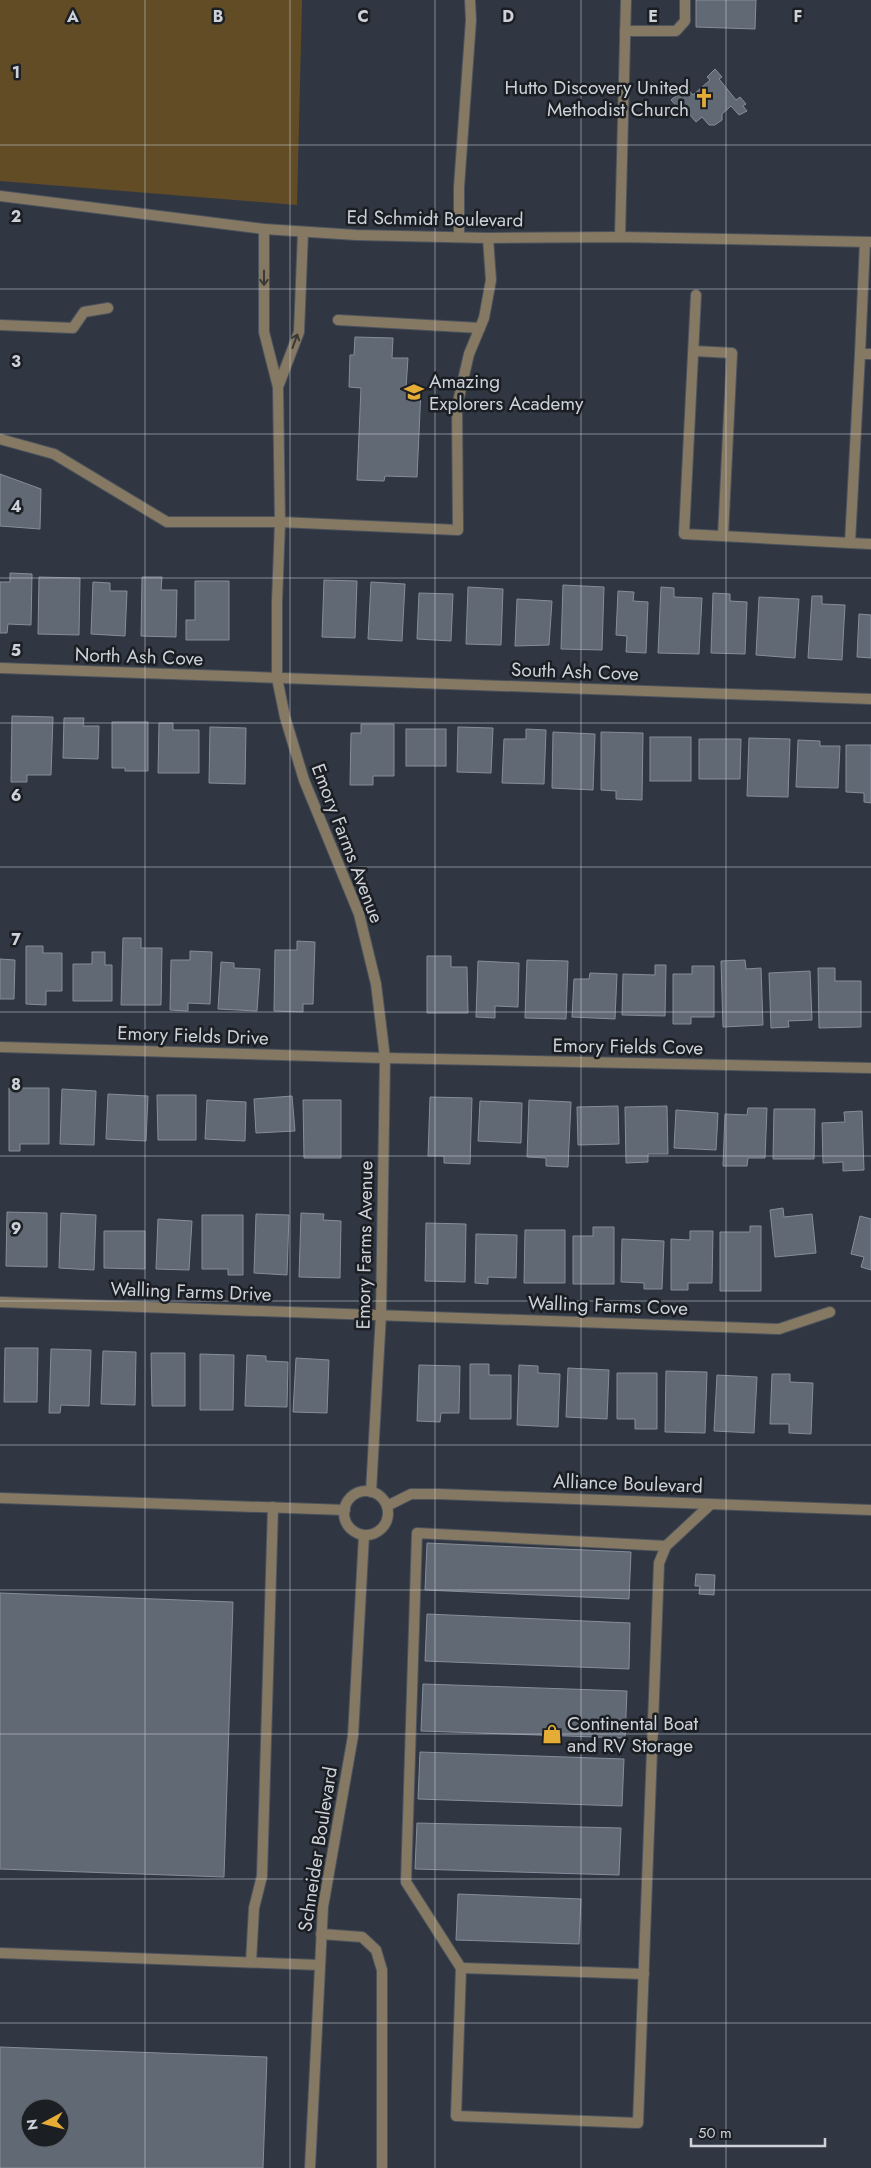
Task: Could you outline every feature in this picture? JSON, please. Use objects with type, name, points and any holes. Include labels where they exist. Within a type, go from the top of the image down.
[{"type":"street","points":[[459,237],[459,187],[471,20],[470,0]]},
{"type":"street","points":[[620,237],[626,0]]},
{"type":"street","points":[[625,31],[676,31],[685,21],[685,0]]},
{"type":"street","name":"Ed Schmidt Boulevard","points":[[0,196],[264,229],[303,232],[488,238],[620,237],[868,242]]},
{"type":"street","name":"Emory Farms Avenue","points":[[264,229],[264,332],[278,387],[280,522],[277,678],[285,717],[304,780],[359,914],[376,984],[385,1058],[381,1314],[371,1492]]},
{"type":"street","name":"Emory Farms Avenue","points":[[278,387],[299,332],[303,232]]},
{"type":"street","points":[[0,439],[54,454],[167,522],[280,522],[458,530],[457,406],[469,354],[484,318],[491,280],[488,238]]},
{"type":"street","points":[[850,543],[866,354],[868,242]]},
{"type":"street","points":[[696,295],[684,534],[871,544]]},
{"type":"street","points":[[0,326],[73,328],[84,312],[108,308]]},
{"type":"street","points":[[338,320],[480,328]]},
{"type":"street","points":[[694,351],[732,353],[723,536]]},
{"type":"street","name":"North Ash Cove","points":[[0,668],[277,678]]},
{"type":"street","name":"South Ash Cove","points":[[277,678],[871,699]]},
{"type":"street","name":"Emory Fields Drive","points":[[0,1047],[385,1058]]},
{"type":"street","name":"Emory Fields Cove","points":[[385,1058],[871,1068]]},
{"type":"street","name":"Walling Farms Drive","points":[[0,1302],[381,1314]]},
{"type":"street","name":"Walling Farms Cove","points":[[381,1314],[779,1330],[830,1312]]},
{"type":"street","points":[[371,1492],[384,1499],[388,1513],[384,1527],[378,1532],[364,1535],[351,1529],[345,1517],[345,1510],[347,1503],[357,1493],[371,1492]]},
{"type":"street","name":"Alliance Boulevard","points":[[387,1506],[411,1494],[439,1494],[871,1510]]},
{"type":"street","points":[[0,1498],[345,1510]]},
{"type":"street","points":[[666,1546],[416,1533],[406,1882],[461,1968],[456,2116],[638,2124],[659,1563],[666,1546],[712,1504]]},
{"type":"street","points":[[251,1962],[254,1908],[262,1876],[273,1507]]},
{"type":"street","name":"Schneider Boulevard","points":[[310,2168],[323,1907],[353,1736],[364,1535]]},
{"type":"street","points":[[321,1934],[362,1937],[376,1950],[382,1970],[382,2168]]},
{"type":"street","points":[[0,1953],[320,1964]]},
{"type":"street","points":[[461,1968],[644,1974]]},
{"type":"shaded area","points":[[0,0],[302,0],[297,205],[0,181]]},
{"type":"building","points":[[696,0],[756,0],[755,29],[696,27]]},
{"type":"building","name":"Hutto Discovery United Methodist Church","points":[[715,69],[722,77],[719,79],[736,100],[740,97],[746,104],[743,106],[747,111],[739,115],[731,106],[722,114],[722,120],[715,125],[709,125],[702,117],[696,122],[682,106],[679,109],[671,100],[686,87],[693,95],[710,80],[707,77]]},
{"type":"building","points":[[355,337],[393,338],[392,358],[408,358],[406,388],[421,389],[417,477],[385,476],[384,481],[357,480],[361,388],[349,387],[350,355],[354,355]]},
{"type":"building","points":[[0,474],[41,489],[40,529],[0,526]]},
{"type":"building","points":[[10,573],[32,574],[31,625],[8,624],[7,633],[0,633],[0,582],[10,582]]},
{"type":"building","points":[[39,577],[80,578],[79,635],[38,634]]},
{"type":"building","points":[[142,577],[162,577],[161,590],[177,590],[176,637],[141,636]]},
{"type":"building","points":[[324,580],[357,581],[355,638],[322,637]]},
{"type":"building","points":[[195,581],[229,581],[229,640],[186,640],[186,620],[195,620]]},
{"type":"building","points":[[93,582],[110,583],[110,591],[127,591],[125,636],[91,634]]},
{"type":"building","points":[[371,582],[405,584],[402,641],[368,639]]},
{"type":"building","points":[[563,585],[604,587],[602,650],[561,649]]},
{"type":"building","points":[[468,587],[503,589],[501,645],[466,644]]},
{"type":"building","points":[[661,587],[674,588],[674,597],[702,598],[699,654],[658,653]]},
{"type":"building","points":[[618,591],[634,592],[633,601],[648,602],[646,653],[626,652],[627,636],[616,635]]},
{"type":"building","points":[[419,593],[453,594],[451,641],[417,639]]},
{"type":"building","points":[[713,593],[730,594],[730,601],[747,602],[745,654],[711,653]]},
{"type":"building","points":[[812,596],[822,596],[822,604],[845,605],[842,660],[808,658]]},
{"type":"building","points":[[759,597],[799,599],[795,658],[756,655]]},
{"type":"building","points":[[517,599],[552,601],[549,645],[515,646]]},
{"type":"building","points":[[859,614],[871,615],[871,658],[857,657]]},
{"type":"building","points":[[12,716],[53,717],[51,775],[27,775],[27,782],[11,782]]},
{"type":"building","points":[[64,718],[84,718],[83,726],[99,726],[98,759],[63,758]]},
{"type":"building","points":[[112,722],[148,722],[148,771],[125,771],[125,768],[112,768]]},
{"type":"building","points":[[159,723],[173,723],[173,730],[199,730],[199,773],[158,773]]},
{"type":"building","points":[[361,724],[394,724],[394,776],[373,776],[373,785],[350,785],[351,733],[361,733]]},
{"type":"building","points":[[210,727],[246,728],[245,784],[209,783]]},
{"type":"building","points":[[458,727],[493,728],[491,773],[457,772]]},
{"type":"building","points":[[406,729],[446,729],[446,766],[406,766]]},
{"type":"building","points":[[526,729],[546,730],[544,784],[502,783],[504,739],[526,739]]},
{"type":"building","points":[[553,732],[595,734],[593,790],[552,788]]},
{"type":"building","points":[[601,732],[643,733],[642,800],[616,799],[616,791],[601,790]]},
{"type":"building","points":[[650,737],[691,737],[691,781],[650,781]]},
{"type":"building","points":[[749,738],[790,739],[788,797],[747,796]]},
{"type":"building","points":[[699,739],[741,739],[740,779],[699,779]]},
{"type":"building","points":[[798,740],[820,741],[820,746],[840,746],[838,788],[796,787]]},
{"type":"building","points":[[846,745],[871,745],[871,803],[864,802],[864,793],[846,792]]},
{"type":"building","points":[[123,938],[141,938],[141,948],[162,948],[161,1005],[121,1005]]},
{"type":"building","points":[[297,941],[315,942],[313,1004],[303,1004],[303,1012],[274,1011],[275,950],[297,950]]},
{"type":"building","points":[[26,946],[43,946],[43,953],[62,953],[62,991],[46,991],[46,1005],[26,1004]]},
{"type":"building","points":[[190,951],[212,952],[210,1004],[188,1003],[188,1011],[170,1010],[171,960],[190,960]]},
{"type":"building","points":[[92,952],[105,952],[105,965],[112,965],[112,1001],[73,1001],[73,964],[92,964]]},
{"type":"building","points":[[427,956],[451,956],[451,967],[467,967],[468,1013],[427,1013]]},
{"type":"building","points":[[0,959],[15,960],[14,999],[0,999]]},
{"type":"building","points":[[527,960],[568,961],[566,1019],[525,1018]]},
{"type":"building","points":[[745,960],[746,969],[761,968],[763,1025],[723,1027],[721,961]]},
{"type":"building","points":[[478,961],[519,963],[518,1007],[495,1006],[495,1018],[476,1017]]},
{"type":"building","points":[[221,962],[234,963],[234,968],[260,969],[257,1011],[218,1009]]},
{"type":"building","points":[[655,965],[666,965],[665,1016],[622,1015],[623,974],[655,975]]},
{"type":"building","points":[[692,966],[714,966],[714,1017],[691,1017],[691,1024],[673,1024],[673,974],[692,974]]},
{"type":"building","points":[[818,968],[835,968],[835,981],[861,981],[861,1027],[819,1028]]},
{"type":"building","points":[[810,971],[812,1020],[788,1021],[789,1027],[771,1028],[769,973]]},
{"type":"building","points":[[590,973],[617,974],[615,1019],[572,1017],[574,979],[589,979]]},
{"type":"building","points":[[9,1088],[49,1088],[49,1144],[20,1144],[20,1151],[9,1151]]},
{"type":"building","points":[[62,1089],[96,1091],[94,1145],[60,1144]]},
{"type":"building","points":[[108,1094],[148,1096],[146,1141],[106,1139]]},
{"type":"building","points":[[157,1095],[196,1095],[196,1140],[158,1140]]},
{"type":"building","points":[[292,1096],[295,1131],[256,1133],[254,1099]]},
{"type":"building","points":[[430,1097],[472,1098],[470,1164],[444,1163],[444,1156],[428,1156]]},
{"type":"building","points":[[207,1100],[246,1102],[245,1141],[205,1139]]},
{"type":"building","points":[[303,1100],[341,1100],[341,1158],[304,1158]]},
{"type":"building","points":[[529,1100],[571,1102],[568,1167],[546,1166],[546,1158],[527,1157]]},
{"type":"building","points":[[480,1101],[522,1103],[521,1143],[478,1141]]},
{"type":"building","points":[[618,1106],[619,1144],[578,1145],[577,1107]]},
{"type":"building","points":[[667,1106],[668,1154],[648,1154],[648,1162],[626,1163],[625,1107]]},
{"type":"building","points":[[748,1108],[767,1108],[765,1158],[748,1158],[747,1166],[723,1166],[725,1114],[747,1115]]},
{"type":"building","points":[[774,1109],[815,1109],[814,1159],[773,1159]]},
{"type":"building","points":[[676,1110],[718,1113],[716,1150],[674,1148]]},
{"type":"building","points":[[862,1111],[864,1170],[843,1171],[843,1162],[823,1163],[822,1123],[845,1122],[844,1112]]},
{"type":"building","points":[[783,1208],[784,1217],[812,1214],[816,1253],[775,1257],[770,1210]]},
{"type":"building","points":[[7,1212],[47,1213],[47,1267],[6,1266]]},
{"type":"building","points":[[61,1213],[96,1215],[94,1270],[59,1268]]},
{"type":"building","points":[[301,1213],[324,1214],[323,1220],[341,1221],[340,1278],[299,1277]]},
{"type":"building","points":[[256,1214],[289,1215],[287,1275],[254,1273]]},
{"type":"building","points":[[202,1215],[243,1215],[243,1275],[228,1275],[228,1269],[202,1269]]},
{"type":"building","points":[[860,1216],[871,1219],[871,1270],[861,1267],[864,1257],[851,1254]]},
{"type":"building","points":[[158,1219],[192,1221],[189,1270],[156,1269]]},
{"type":"building","points":[[426,1223],[466,1224],[465,1282],[425,1281]]},
{"type":"building","points":[[750,1226],[761,1226],[761,1291],[720,1291],[720,1232],[750,1232]]},
{"type":"building","points":[[593,1227],[614,1227],[614,1284],[573,1284],[573,1236],[593,1236]]},
{"type":"building","points":[[525,1230],[565,1230],[565,1283],[524,1283]]},
{"type":"building","points":[[104,1231],[145,1231],[145,1269],[104,1268]]},
{"type":"building","points":[[690,1231],[713,1231],[712,1283],[688,1283],[688,1290],[671,1290],[671,1239],[690,1240]]},
{"type":"building","points":[[476,1234],[517,1235],[516,1278],[488,1277],[488,1284],[475,1283]]},
{"type":"building","points":[[622,1239],[664,1241],[662,1289],[644,1289],[644,1283],[621,1282]]},
{"type":"building","points":[[5,1348],[38,1348],[37,1402],[4,1402]]},
{"type":"building","points":[[51,1349],[91,1350],[89,1406],[61,1405],[60,1413],[49,1413]]},
{"type":"building","points":[[103,1351],[136,1352],[135,1405],[101,1404]]},
{"type":"building","points":[[151,1353],[185,1353],[185,1406],[152,1406]]},
{"type":"building","points":[[200,1354],[234,1355],[233,1410],[200,1410]]},
{"type":"building","points":[[247,1355],[266,1356],[266,1361],[288,1362],[287,1407],[245,1406]]},
{"type":"building","points":[[296,1358],[329,1360],[327,1413],[293,1412]]},
{"type":"building","points":[[470,1364],[489,1364],[489,1375],[511,1375],[511,1419],[470,1419]]},
{"type":"building","points":[[419,1365],[460,1366],[459,1413],[441,1413],[440,1422],[417,1421]]},
{"type":"building","points":[[519,1365],[538,1366],[538,1373],[560,1374],[558,1427],[517,1425]]},
{"type":"building","points":[[568,1368],[609,1370],[607,1419],[566,1417]]},
{"type":"building","points":[[666,1371],[707,1372],[705,1433],[665,1432]]},
{"type":"building","points":[[617,1373],[657,1373],[657,1429],[635,1429],[635,1419],[617,1419]]},
{"type":"building","points":[[772,1374],[790,1374],[790,1382],[813,1383],[811,1434],[789,1433],[789,1424],[770,1424]]},
{"type":"building","points":[[717,1375],[757,1377],[754,1433],[714,1431]]},
{"type":"building","points":[[427,1543],[631,1552],[629,1599],[425,1590]]},
{"type":"building","points":[[696,1574],[715,1575],[714,1595],[699,1594],[700,1586],[695,1586]]},
{"type":"building","points":[[0,1593],[233,1602],[224,1877],[0,1869]]},
{"type":"building","points":[[427,1614],[630,1623],[629,1669],[425,1661]]},
{"type":"building","points":[[423,1684],[627,1691],[625,1738],[421,1731]]},
{"type":"building","points":[[420,1752],[624,1759],[622,1806],[418,1799]]},
{"type":"building","points":[[417,1823],[621,1828],[619,1875],[415,1869]]},
{"type":"building","points":[[458,1894],[581,1899],[579,1944],[456,1940]]},
{"type":"building","points":[[0,2047],[267,2057],[263,2168],[0,2168]]},
{"type":"place","name":"Hutto Discovery United Methodist Church","points":[[704,98]]},
{"type":"place","name":"Amazing Explorers Academy","points":[[414,392]]},
{"type":"place","name":"Continental Boat and RV Storage","points":[[552,1734]]}]
